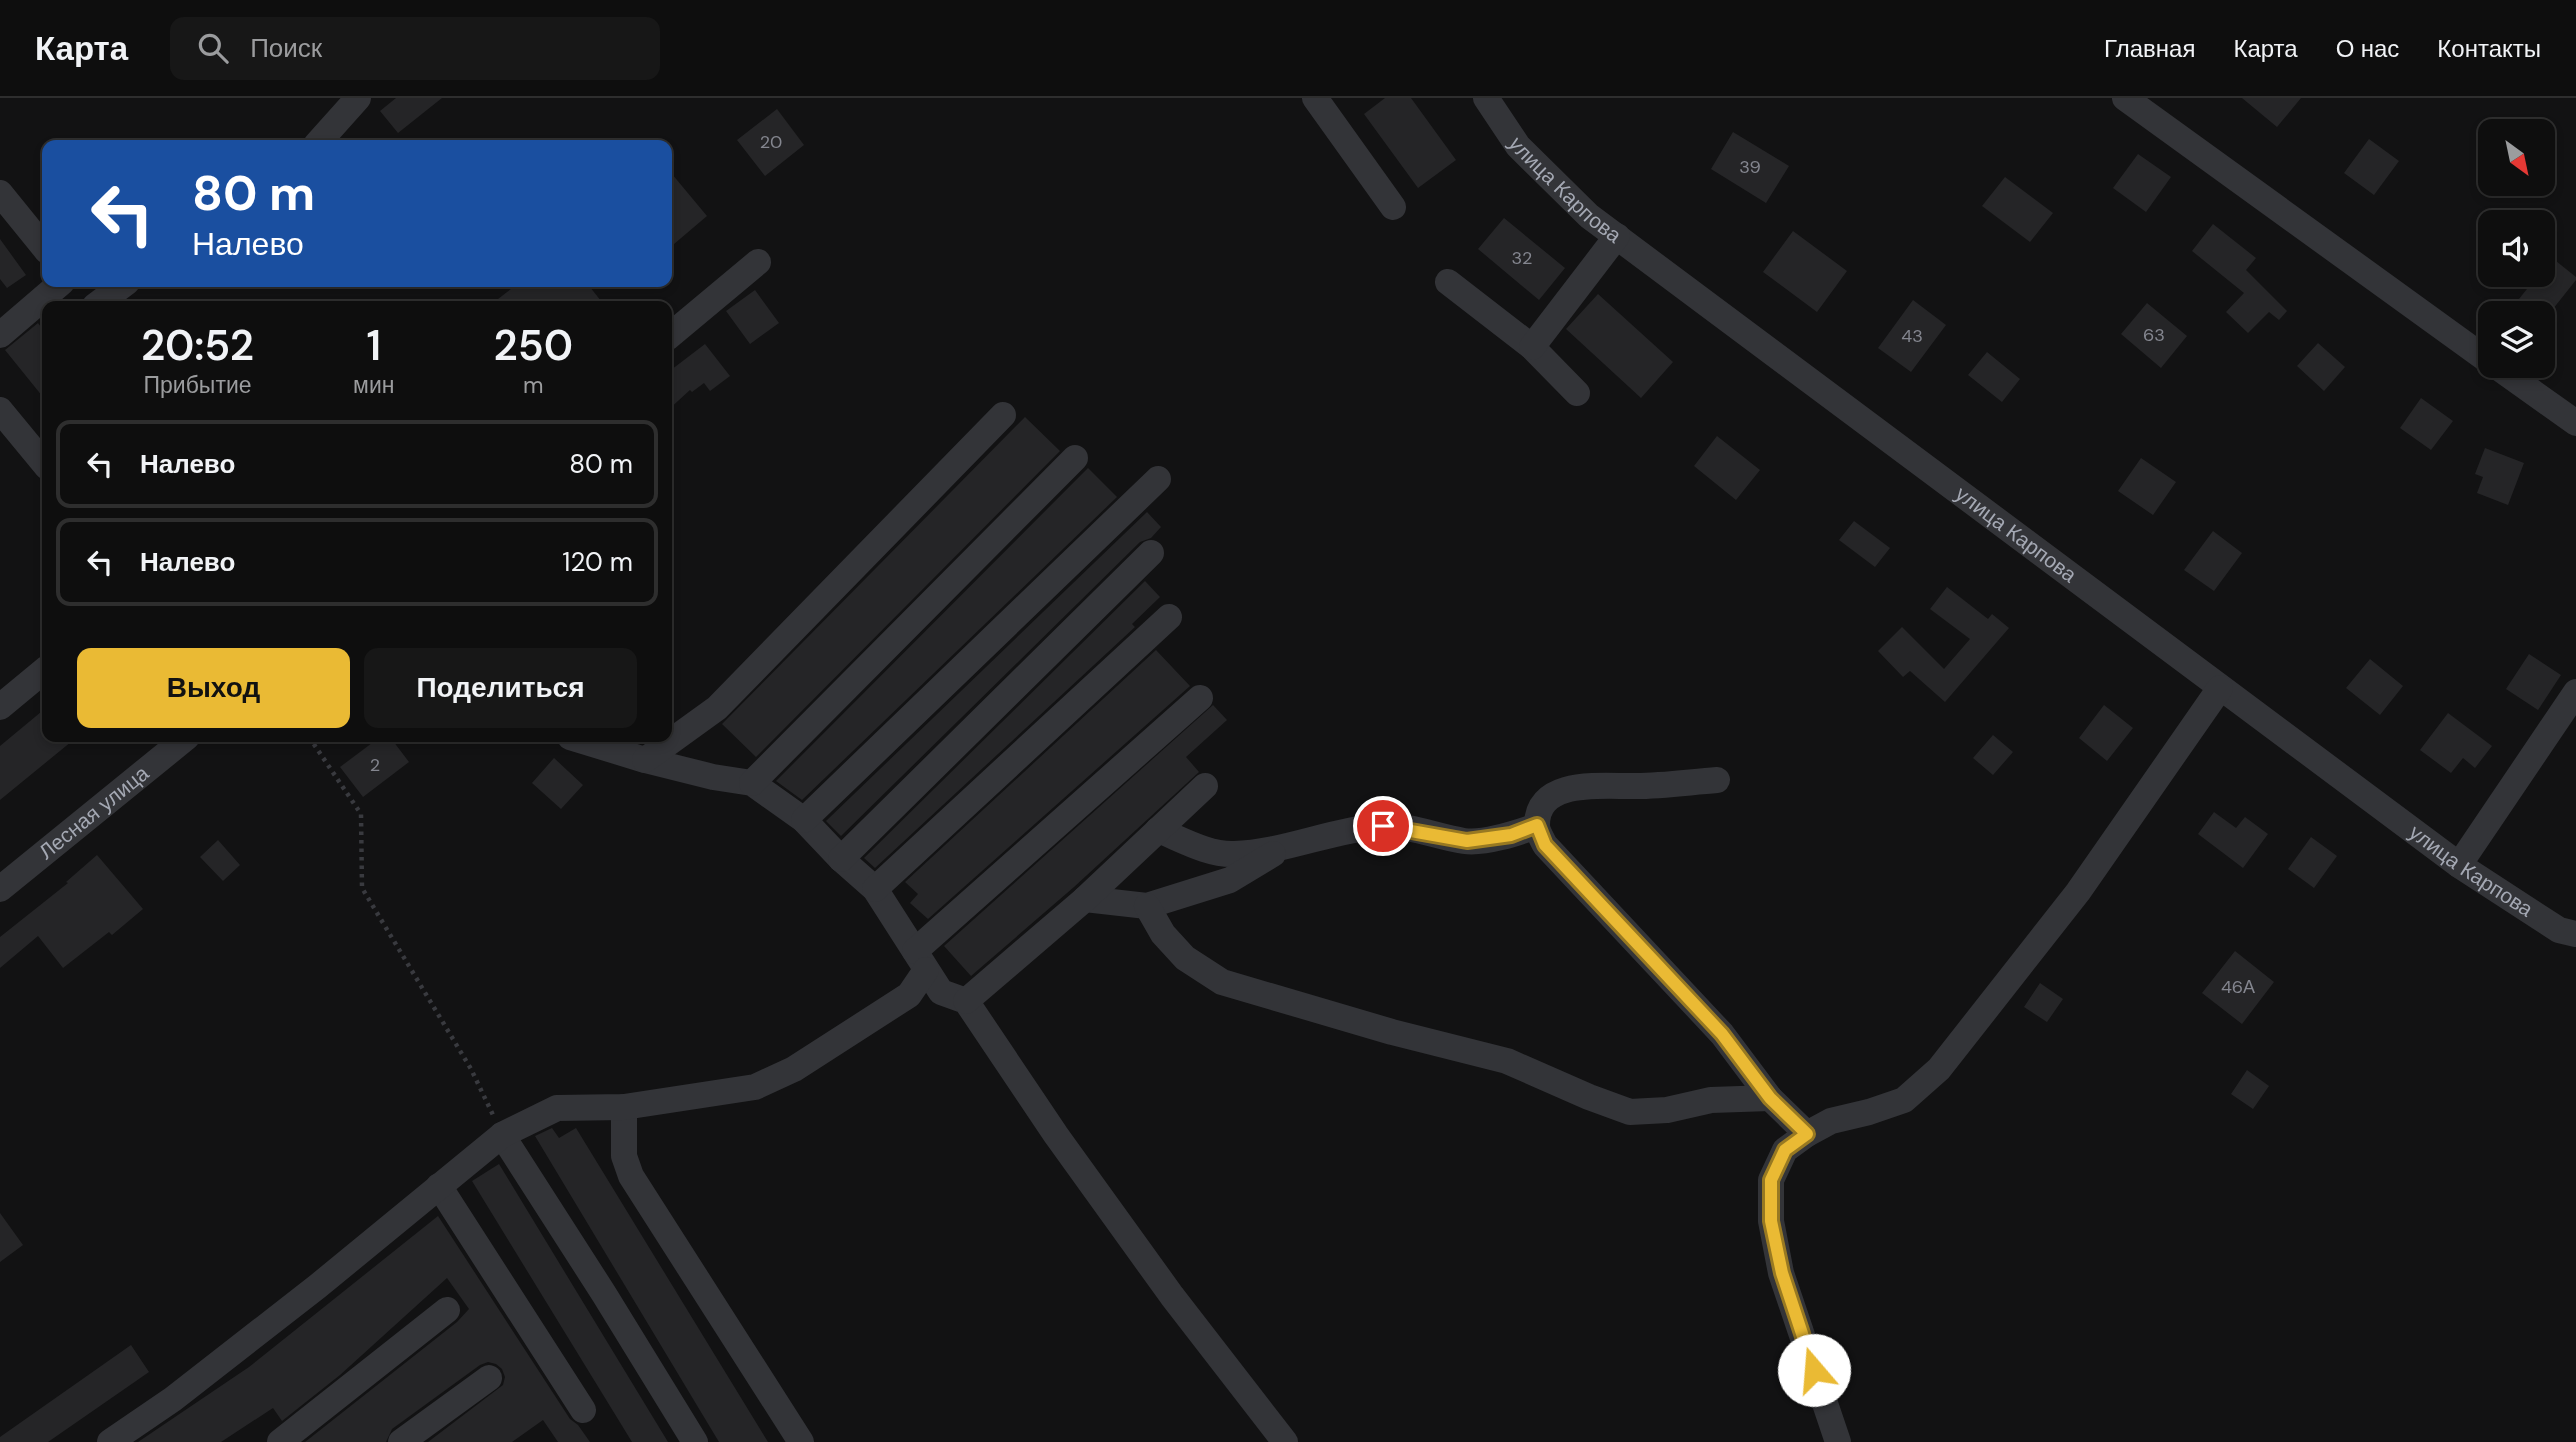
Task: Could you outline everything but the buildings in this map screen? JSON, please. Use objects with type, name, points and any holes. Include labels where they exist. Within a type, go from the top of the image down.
[{"type":"street","points":[[320,140],[358,98]]},
{"type":"street","name":"улица Карпова","points":[[1486,98],[1518,146],[1589,216],[2459,865],[2559,930],[2576,934]]},
{"type":"street","points":[[2125,98],[2478,353]]},
{"type":"street","points":[[1327,102],[1393,207]]},
{"type":"street","points":[[0,193],[9,219],[42,247]]},
{"type":"street","points":[[1532,346],[1617,236]]},
{"type":"street","points":[[672,334],[758,262]]},
{"type":"street","points":[[1448,282],[1532,346],[1577,393]]},
{"type":"street","points":[[0,335],[56,287]]},
{"type":"street","points":[[77,287],[90,301]]},
{"type":"street","points":[[101,301],[120,287]]},
{"type":"street","points":[[2513,378],[2576,424]]},
{"type":"street","points":[[0,410],[42,461]]},
{"type":"street","points":[[672,740],[717,708],[1003,415]]},
{"type":"street","points":[[752,783],[1075,458]]},
{"type":"street","points":[[804,820],[1158,479]]},
{"type":"street","points":[[841,859],[1151,553]]},
{"type":"street","points":[[875,890],[1169,617]]},
{"type":"street","points":[[0,707],[42,672]]},
{"type":"street","points":[[1838,1442],[1782,1273],[1771,1221],[1771,1180],[1785,1150],[1831,1121],[1904,1100],[1939,1069],[2078,892],[2220,688]]},
{"type":"street","points":[[2459,865],[2576,692]]},
{"type":"street","points":[[110,1442],[173,1399],[318,1286],[502,1135],[557,1108],[624,1107],[755,1087],[794,1069],[909,995],[920,960],[1200,698]]},
{"type":"street","name":"Лесная улица","points":[[0,889],[181,742]]},
{"type":"street","points":[[586,742],[713,777],[752,783],[804,820],[875,890],[941,992],[966,1001],[1056,1135],[1164,1285],[1285,1442]]},
{"type":"street","points":[[645,760],[670,742]]},
{"type":"street","points":[[1717,780],[1636,786],[1585,786],[1560,791],[1543,804],[1537,825],[1545,845],[1722,1034],[1770,1098],[1807,1134]]},
{"type":"street","points":[[966,1001],[1085,899],[1205,786]]},
{"type":"street","points":[[1158,830],[1207,850],[1233,855],[1287,846],[1328,834],[1383,826],[1467,841],[1511,835],[1537,825]]},
{"type":"street","points":[[1085,899],[1147,906],[1230,880],[1287,846]]},
{"type":"street","points":[[1147,906],[1163,934],[1185,958],[1222,982],[1365,1024],[1507,1061],[1630,1112],[1667,1110],[1711,1100],[1770,1098]]},
{"type":"street","points":[[624,1107],[624,1156],[631,1176],[801,1442]]},
{"type":"street","points":[[502,1135],[695,1442]]},
{"type":"street","points":[[439,1186],[583,1410]]},
{"type":"street","points":[[279,1442],[447,1310]]},
{"type":"street","points":[[401,1442],[489,1378]]},
{"type":"path","points":[[312,742],[361,814],[362,888],[471,1069],[502,1135]]},
{"type":"route","points":[[1383,826],[1467,841],[1511,835],[1537,825],[1545,845],[1722,1034],[1770,1098],[1807,1134],[1785,1150],[1771,1180],[1771,1221],[1782,1273],[1814,1370]]}]
